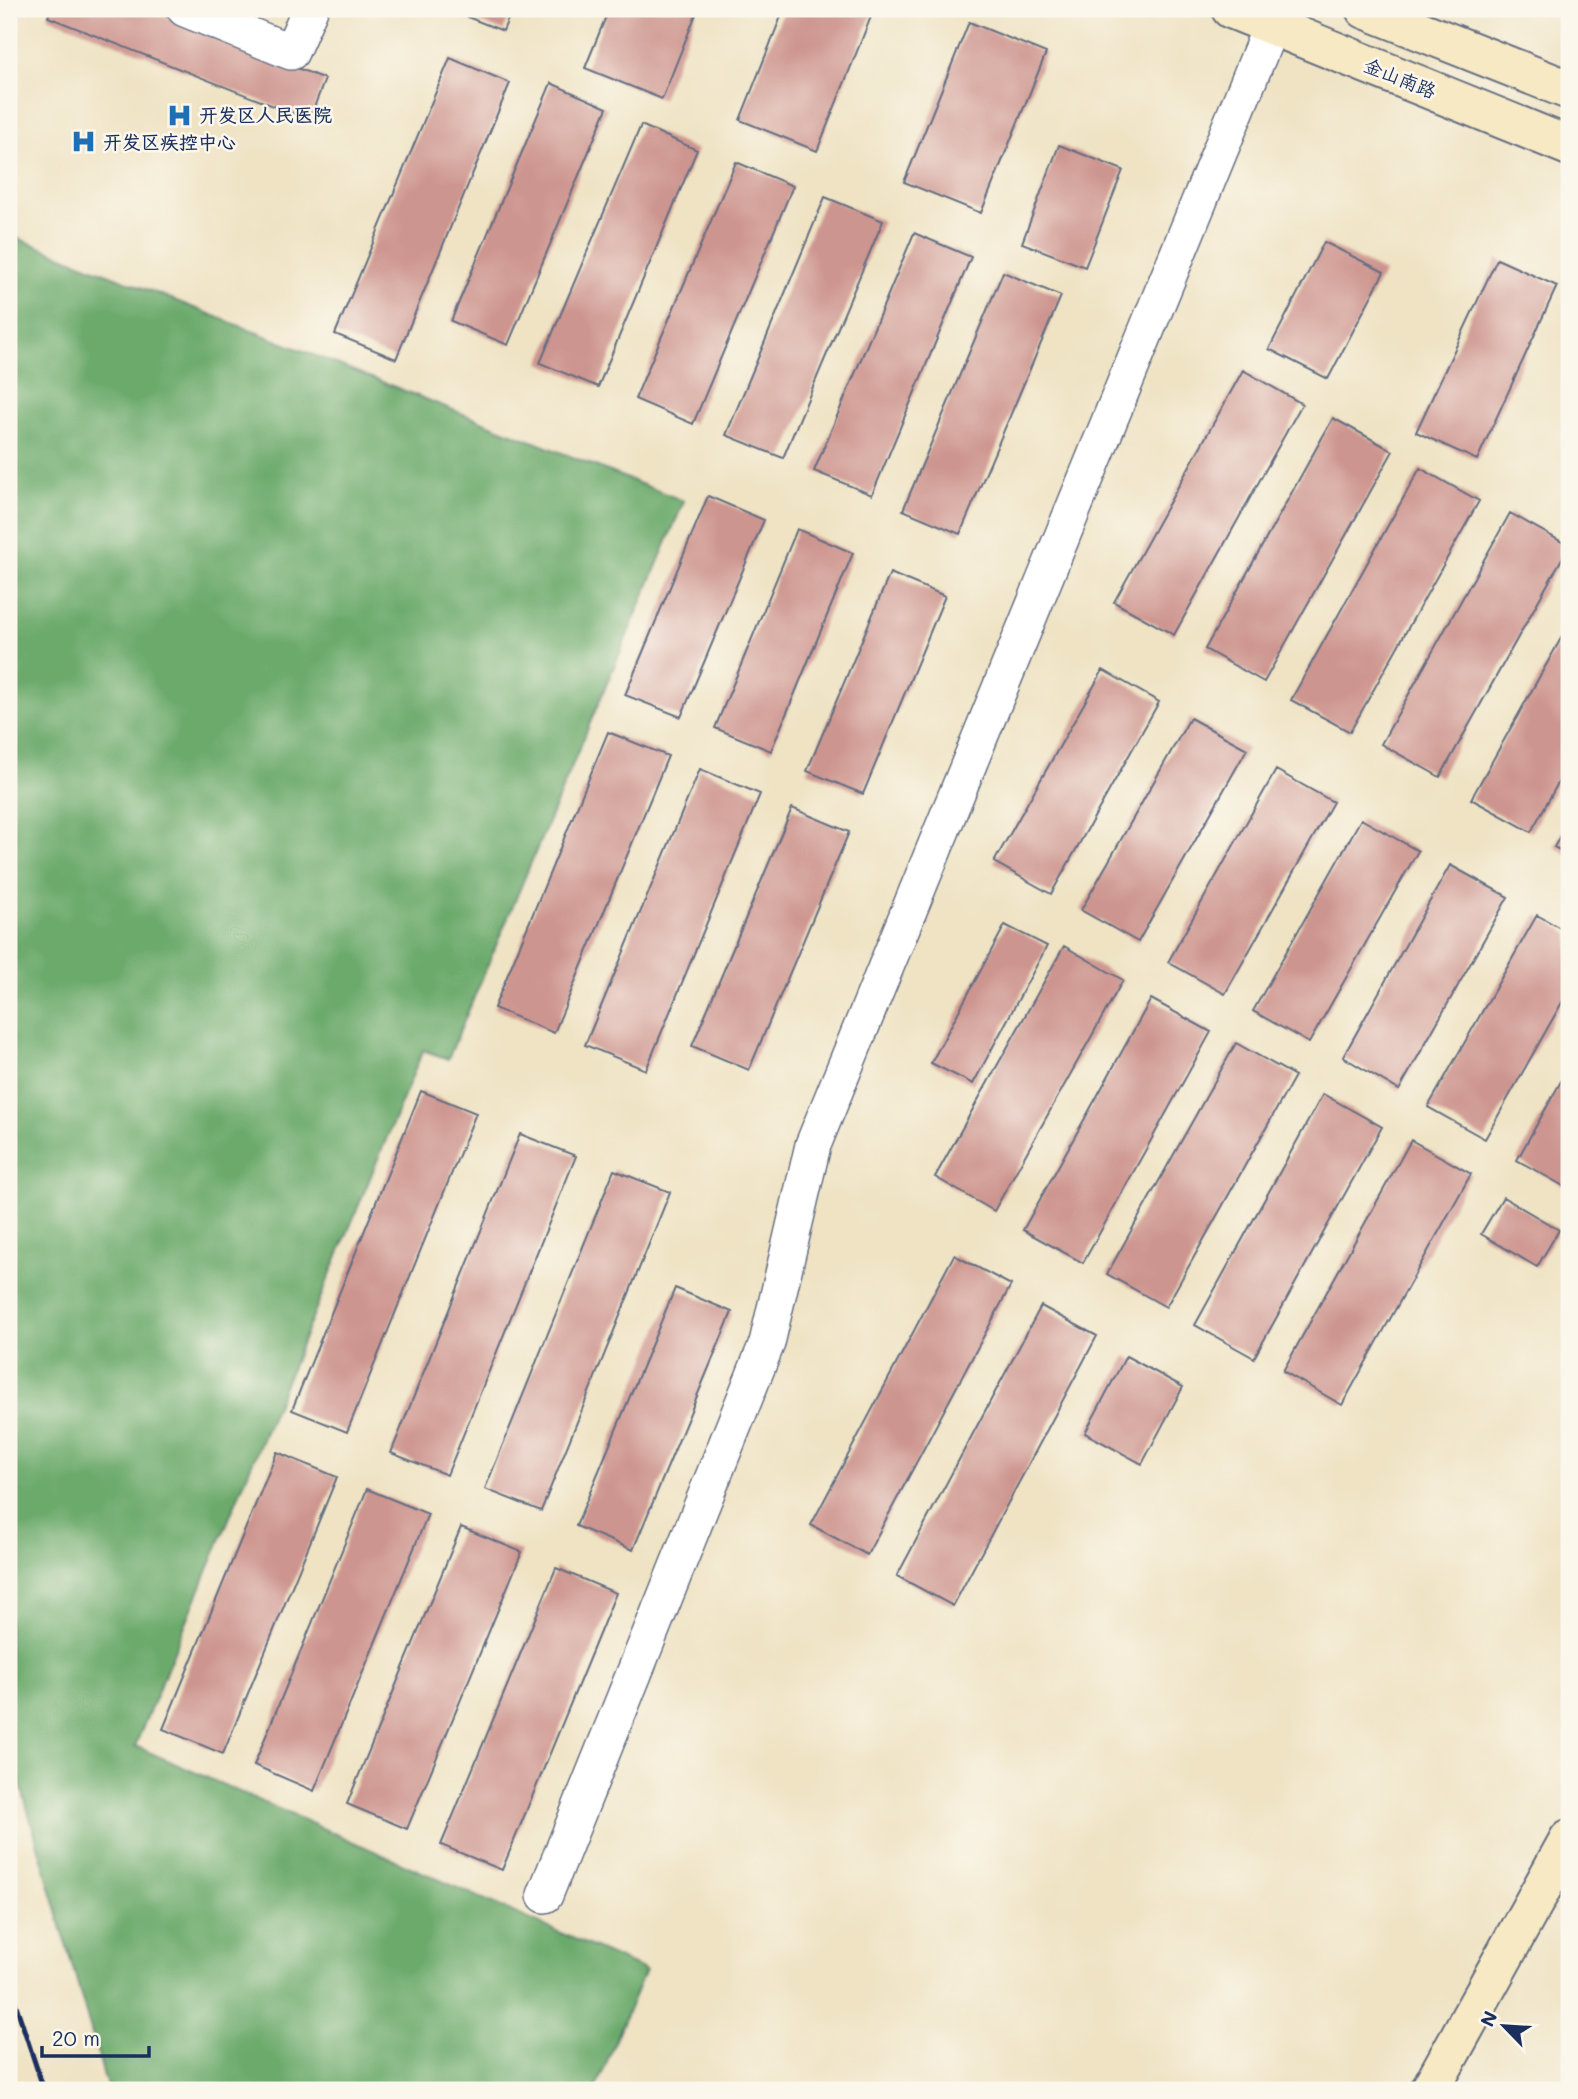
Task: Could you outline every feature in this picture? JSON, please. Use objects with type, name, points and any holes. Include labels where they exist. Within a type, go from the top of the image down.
[{"type":"main road","name":"金山南路","points":[[1231,9],[1275,17],[1569,146]]},
{"type":"main road","points":[[1365,9],[1569,90]]},
{"type":"main road","points":[[1430,2090],[1569,1839]]},
{"type":"street","points":[[185,9],[291,52],[310,9]]},
{"type":"street","points":[[545,1895],[767,1343],[813,1144],[1275,17]]},
{"type":"green space","points":[[9,235],[684,501],[448,1059],[423,1050],[135,1746],[645,1970],[595,2090],[108,2090],[9,1744]]},
{"type":"building","points":[[51,9],[147,9],[325,79],[309,120],[48,17]]},
{"type":"building","points":[[447,9],[512,9],[503,31]]},
{"type":"building","points":[[609,9],[698,9],[662,99],[585,68]]},
{"type":"building","points":[[784,9],[874,9],[817,151],[740,120]]},
{"type":"building","points":[[969,22],[1046,53],[981,213],[904,182]]},
{"type":"building","points":[[450,58],[510,83],[396,359],[335,334]]},
{"type":"building","points":[[551,83],[607,108],[508,345],[451,321]]},
{"type":"building","points":[[641,125],[697,150],[598,387],[540,363]]},
{"type":"building","points":[[1059,145],[1123,170],[1085,267],[1022,243]]},
{"type":"building","points":[[736,162],[793,186],[693,424],[635,399]]},
{"type":"building","points":[[825,197],[883,221],[783,458],[726,435]]},
{"type":"building","points":[[914,233],[971,257],[872,495],[814,471]]},
{"type":"building","points":[[1324,242],[1384,272],[1328,379],[1269,349]]},
{"type":"building","points":[[1497,259],[1557,286],[1477,460],[1416,432]]},
{"type":"building","points":[[1003,272],[1061,296],[960,534],[903,510]]},
{"type":"building","points":[[1243,370],[1302,404],[1174,635],[1114,602]]},
{"type":"building","points":[[1333,418],[1393,451],[1264,682],[1205,649]]},
{"type":"building","points":[[1420,468],[1479,501],[1350,732],[1291,700]]},
{"type":"building","points":[[708,496],[764,520],[681,717],[625,695]]},
{"type":"building","points":[[1510,513],[1569,546],[1440,777],[1381,744]]},
{"type":"building","points":[[797,529],[853,553],[771,751],[715,728]]},
{"type":"building","points":[[890,573],[945,596],[863,794],[807,771]]},
{"type":"building","points":[[1569,624],[1569,763],[1531,832],[1471,799]]},
{"type":"building","points":[[1103,670],[1159,702],[1051,894],[994,862]]},
{"type":"building","points":[[1190,718],[1247,749],[1138,942],[1081,910]]},
{"type":"building","points":[[608,732],[668,756],[554,1033],[494,1008]]},
{"type":"building","points":[[700,769],[760,794],[646,1070],[585,1045]]},
{"type":"building","points":[[1276,770],[1333,802],[1225,994],[1168,962]]},
{"type":"building","points":[[792,808],[849,832],[749,1070],[692,1046]]},
{"type":"building","points":[[1361,819],[1418,851],[1309,1043],[1253,1011]]},
{"type":"building","points":[[1569,820],[1569,855],[1554,847]]},
{"type":"building","points":[[1450,865],[1508,897],[1399,1090],[1343,1057]]},
{"type":"building","points":[[1537,915],[1569,933],[1569,990],[1485,1139],[1428,1107]]},
{"type":"building","points":[[1005,925],[1047,946],[973,1084],[931,1063]]},
{"type":"building","points":[[1064,946],[1123,980],[994,1211],[935,1177]]},
{"type":"building","points":[[1151,999],[1211,1032],[1083,1263],[1023,1230]]},
{"type":"building","points":[[1236,1043],[1295,1076],[1166,1307],[1107,1274]]},
{"type":"building","points":[[1569,1067],[1569,1189],[1517,1160]]},
{"type":"building","points":[[421,1091],[476,1113],[347,1432],[292,1410]]},
{"type":"building","points":[[1323,1094],[1382,1127],[1254,1358],[1195,1325]]},
{"type":"building","points":[[520,1134],[576,1156],[447,1475],[391,1453]]},
{"type":"building","points":[[1411,1140],[1471,1174],[1342,1405],[1283,1371]]},
{"type":"building","points":[[614,1170],[670,1192],[541,1511],[485,1489]]},
{"type":"building","points":[[1503,1197],[1559,1230],[1537,1267],[1481,1234]]},
{"type":"building","points":[[954,1255],[1011,1285],[867,1555],[811,1525]]},
{"type":"building","points":[[675,1288],[732,1312],[633,1550],[576,1526]]},
{"type":"building","points":[[1041,1306],[1097,1336],[953,1606],[897,1576]]},
{"type":"building","points":[[1126,1356],[1183,1387],[1142,1464],[1085,1433]]},
{"type":"building","points":[[277,1452],[337,1477],[223,1754],[163,1729]]},
{"type":"building","points":[[367,1489],[428,1514],[314,1791],[254,1765]]},
{"type":"building","points":[[461,1527],[522,1552],[407,1829],[347,1804]]},
{"type":"building","points":[[556,1568],[616,1593],[502,1870],[441,1845]]},
{"type":"railway","points":[[9,1984],[44,2090]]},
{"type":"place","name":"开发区人民医院","points":[[179,115]]},
{"type":"place","name":"开发区疾控中心","points":[[83,142]]}]
